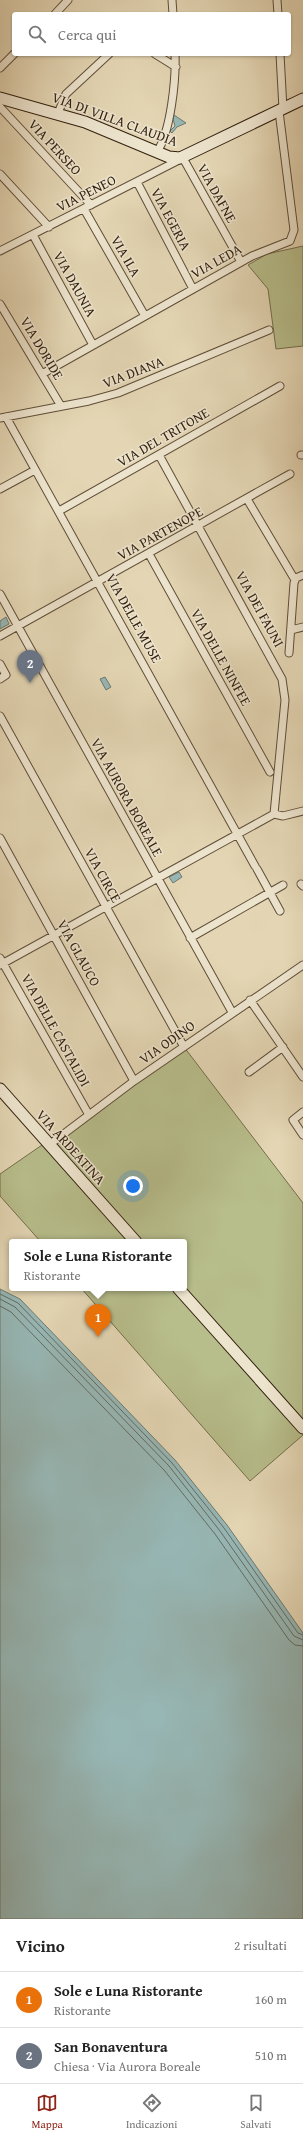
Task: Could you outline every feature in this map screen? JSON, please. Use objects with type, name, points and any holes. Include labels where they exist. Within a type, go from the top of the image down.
[{"type":"main road","name":"VIA DI VILLA CLAUDIA","points":[[0,98],[58,113],[105,129],[173,158],[183,158],[303,99]]},
{"type":"main road","name":"VIA ARDEATINA","points":[[0,1090],[133,1239]]},
{"type":"main road","points":[[181,1292],[303,1428]]},
{"type":"street","points":[[172,0],[173,12]]},
{"type":"street","points":[[277,0],[278,12]]},
{"type":"street","points":[[57,12],[68,1]]},
{"type":"street","points":[[0,68],[12,56]]},
{"type":"street","points":[[58,113],[66,94],[107,56]]},
{"type":"street","points":[[158,56],[176,67]]},
{"type":"street","points":[[157,152],[166,135],[176,67],[175,56]]},
{"type":"street","points":[[280,56],[281,110]]},
{"type":"street","name":"VIA PERSEO","points":[[0,107],[91,205]]},
{"type":"street","name":"VIA LEDA","points":[[42,374],[241,262],[265,250],[287,242],[293,236],[281,110]]},
{"type":"street","name":"VIA PENEO","points":[[0,252],[183,158]]},
{"type":"street","name":"VIA DAFNE","points":[[183,158],[241,262]]},
{"type":"street","points":[[0,174],[49,227]]},
{"type":"street","name":"VIA EGERIA","points":[[137,182],[193,289]]},
{"type":"street","name":"VIA ILA","points":[[84,209],[145,316]]},
{"type":"street","name":"VIA DAUNIA","points":[[33,235],[93,345]]},
{"type":"street","name":"VIA DORIDE","points":[[0,304],[61,406]]},
{"type":"street","name":"VIA DIANA","points":[[3,417],[89,401],[122,391],[269,330]]},
{"type":"street","name":"VIA DEL TRITONE","points":[[59,511],[280,386]]},
{"type":"street","name":"VIA DELLE MUSE","points":[[3,417],[99,581],[280,912]]},
{"type":"street","name":"VIA DEI FAUNI","points":[[159,455],[200,526],[280,674],[283,683],[285,700],[274,814]]},
{"type":"street","points":[[0,489],[35,470]]},
{"type":"street","name":"VIA PARTENOPE","points":[[0,636],[200,526],[290,474]]},
{"type":"street","points":[[247,499],[295,580],[289,653]]},
{"type":"street","name":"VIA DELLE NINFEE","points":[[149,554],[270,772]]},
{"type":"street","points":[[295,580],[303,575]]},
{"type":"street","name":"VIA AURORA BOREALE","points":[[0,594],[232,1012]]},
{"type":"street","points":[[291,630],[303,627]]},
{"type":"street","points":[[0,664],[6,675],[0,679]]},
{"type":"street","name":"VIA CIRCE","points":[[0,716],[184,1047]]},
{"type":"street","points":[[1,962],[54,936],[237,833],[274,814],[283,816],[303,811]]},
{"type":"street","name":"VIA GLAUCO","points":[[0,838],[134,1081]]},
{"type":"street","points":[[190,938],[283,885]]},
{"type":"street","name":"VIA DELLE CASTALIDI","points":[[1,962],[88,1115]]},
{"type":"street","name":"VIA ODINO","points":[[49,1145],[134,1081],[232,1012],[302,968]]},
{"type":"street","points":[[250,1000],[303,1076]]},
{"type":"street","points":[[249,1072],[283,1047]]},
{"type":"street","points":[[303,1112],[292,1120],[303,1135]]},
{"type":"green space","points":[[303,246],[303,346],[276,349],[268,289],[248,265],[267,254]]},
{"type":"green space","points":[[184,1047],[303,1203],[303,1435],[250,1481],[84,1291],[187,1291],[187,1239],[38,1239],[0,1196],[0,1174]]},
{"type":"water","points":[[174,115],[186,123],[177,127],[172,133],[170,131],[175,126],[173,119]]},
{"type":"water","points":[[6,617],[9,624],[0,629],[0,621]]},
{"type":"water","points":[[105,677],[111,687],[106,690],[100,679]]},
{"type":"water","points":[[179,872],[182,877],[173,883],[169,877]]},
{"type":"water","points":[[0,1289],[20,1299],[175,1460],[227,1525],[303,1633],[303,1919],[0,1919]]},
{"type":"place","name":"San Bonaventura","points":[[30,683]]},
{"type":"place","name":"Sole e Luna Ristorante","points":[[98,1337]]}]
